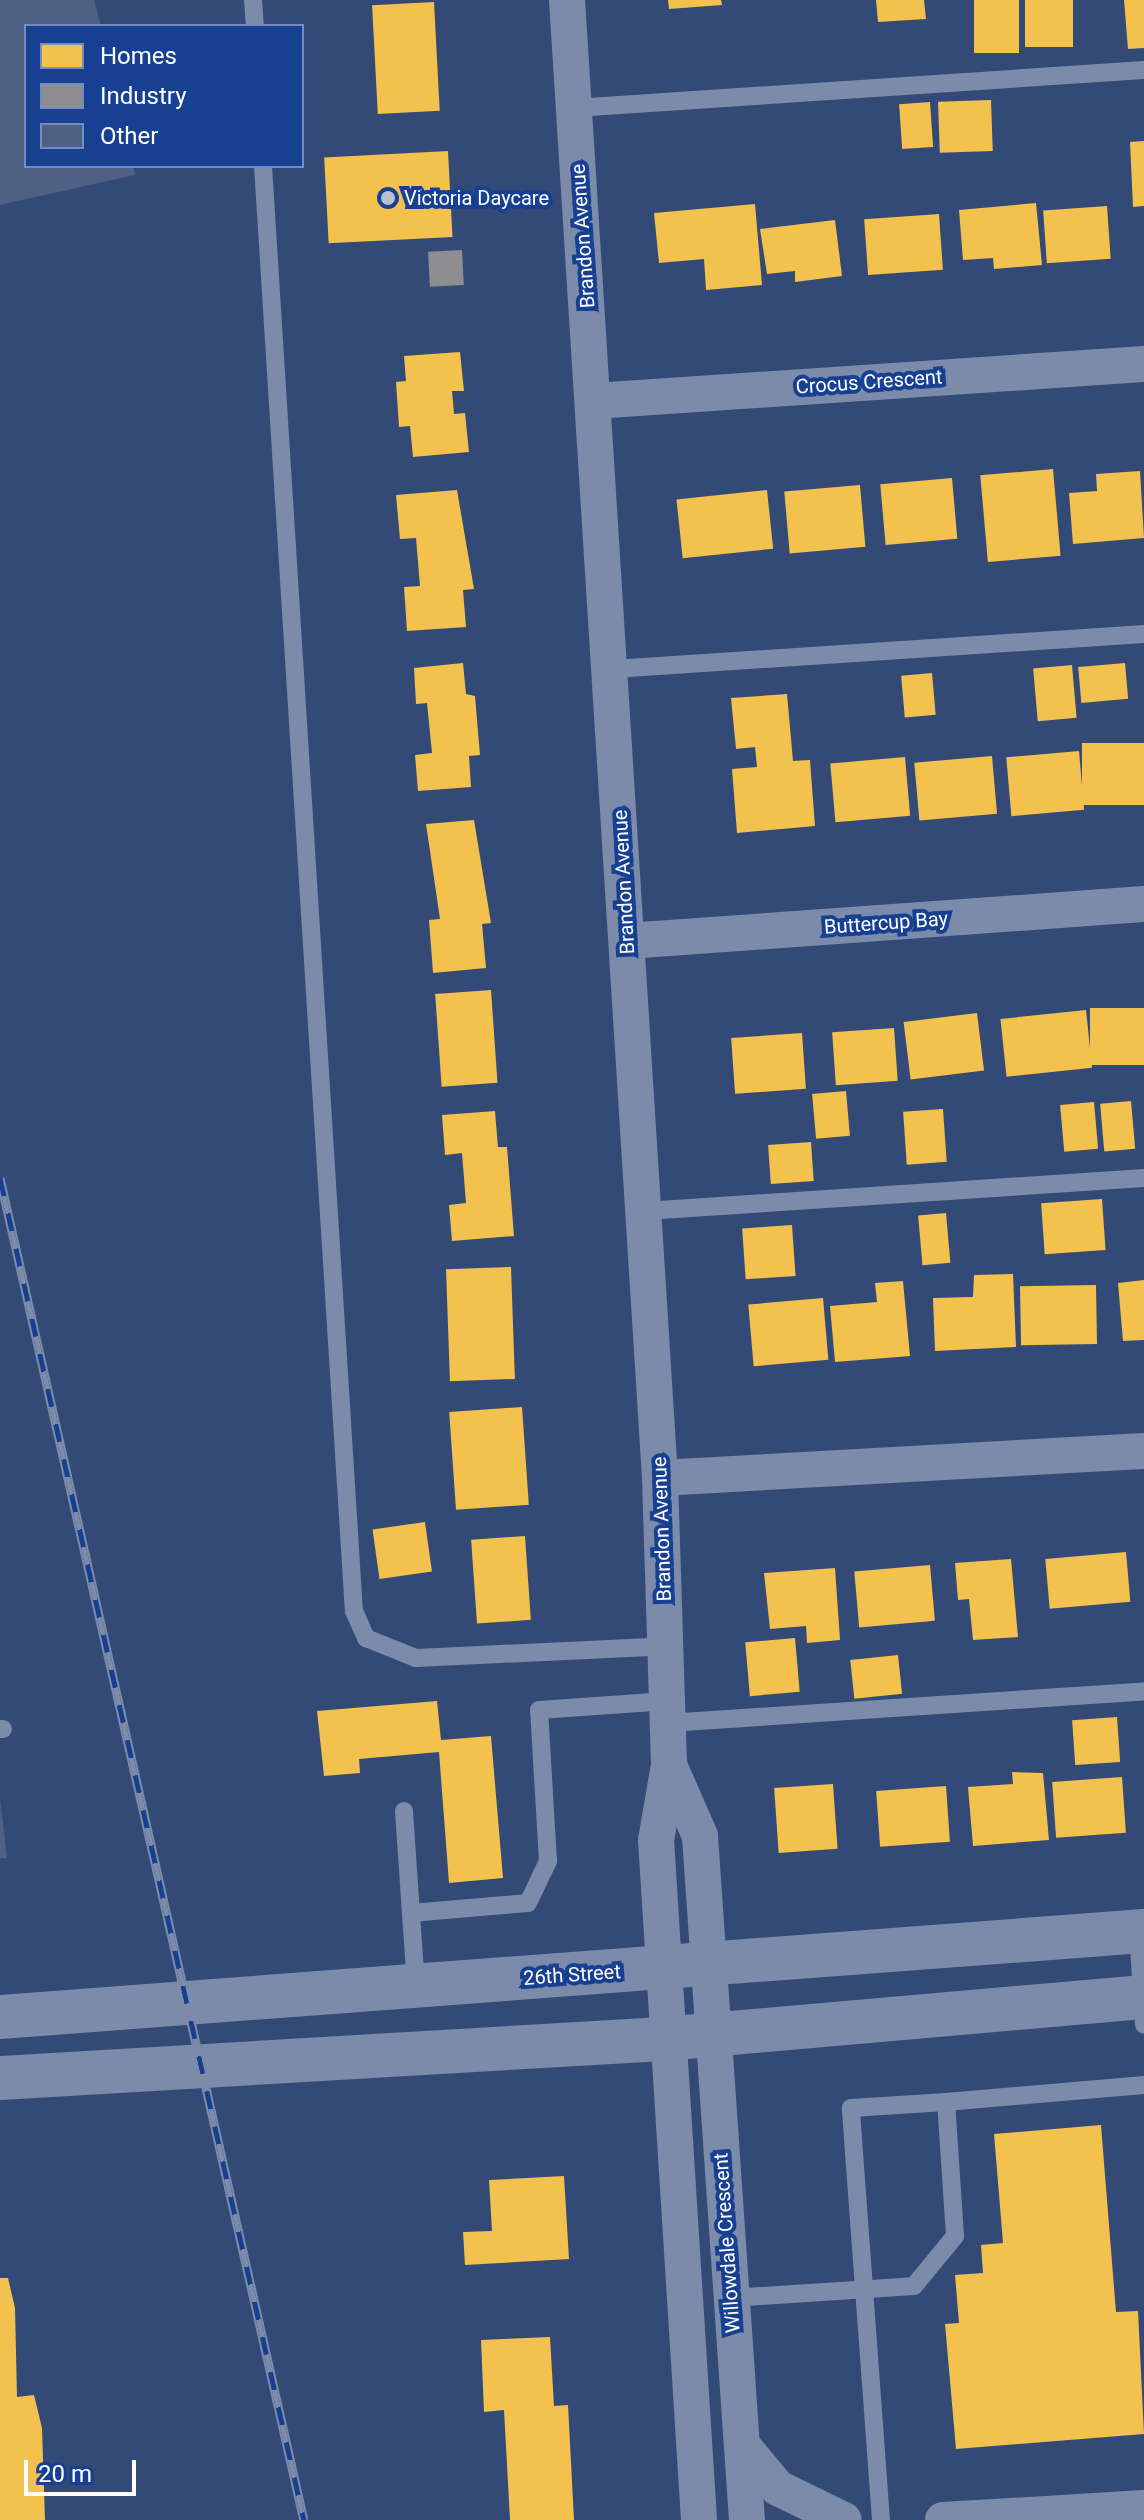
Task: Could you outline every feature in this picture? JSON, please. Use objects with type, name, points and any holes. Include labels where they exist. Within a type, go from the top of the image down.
[{"type":"street","name":"Brandon Avenue","points":[[567,0],[613,669],[660,1478],[669,1765],[656,1840],[662,1968]]},
{"type":"street","name":"Crocus Crescent","points":[[594,401],[1144,364]]},
{"type":"street","name":"Buttercup Bay","points":[[627,941],[1144,904]]},
{"type":"street","points":[[660,1478],[1144,1451]]},
{"type":"street","name":"Brandon Avenue","points":[[669,1765],[700,1836],[707,1965]]},
{"type":"street","name":"26th Street","points":[[0,2017],[1141,1931]]},
{"type":"street","name":"Willowdale Crescent","points":[[707,1965],[747,2520]]},
{"type":"street","points":[[662,1968],[663,2039],[699,2520]]},
{"type":"street","points":[[0,2025],[2,2078],[1143,2007]]},
{"type":"street","points":[[742,2445],[778,2488],[844,2520]]},
{"type":"street","points":[[943,2520],[1144,2508]]},
{"type":"lane","points":[[253,0],[255,24]]},
{"type":"lane","points":[[575,108],[1144,70]]},
{"type":"lane","points":[[263,168],[354,1611],[366,1638],[416,1658],[667,1646]]},
{"type":"lane","points":[[613,669],[1144,634]]},
{"type":"lane","points":[[645,1211],[1144,1178]]},
{"type":"lane","points":[[411,1913],[528,1903],[548,1861],[539,1710],[668,1712],[1144,1691]]},
{"type":"lane","points":[[404,1811],[416,1985]]},
{"type":"lane","points":[[1141,1931],[1143,2007]]},
{"type":"lane","points":[[881,2520],[851,2108],[1144,2085]]},
{"type":"lane","points":[[730,2298],[914,2286],[955,2236],[946,2102]]},
{"type":"building: Homes","points":[[668,0],[721,0],[722,5],[669,9]]},
{"type":"building: Homes","points":[[876,0],[924,0],[926,19],[878,22]]},
{"type":"building: Homes","points":[[974,0],[1019,0],[1019,53],[974,53]]},
{"type":"building: Homes","points":[[1025,0],[1073,0],[1073,47],[1025,47]]},
{"type":"building: Homes","points":[[1124,0],[1144,0],[1144,48],[1128,49]]},
{"type":"building: Homes","points":[[434,2],[440,111],[378,114],[372,5]]},
{"type":"building: Homes","points":[[991,100],[993,151],[940,153],[938,102]]},
{"type":"building: Homes","points":[[930,102],[933,147],[902,149],[899,104]]},
{"type":"building: Homes","points":[[1144,141],[1144,206],[1133,207],[1130,142]]},
{"type":"building: Homes","name":"Victoria Daycare","points":[[448,151],[453,237],[329,243],[324,157]]},
{"type":"building: Homes","points":[[1036,203],[1042,265],[994,269],[993,258],[963,260],[959,210]]},
{"type":"building: Homes","points":[[755,204],[762,285],[706,290],[704,259],[659,263],[654,213]]},
{"type":"building: Homes","points":[[1107,206],[1111,259],[1047,263],[1043,210]]},
{"type":"building: Homes","points":[[939,214],[943,270],[868,275],[864,219]]},
{"type":"building: Homes","points":[[835,220],[842,276],[795,282],[795,271],[767,274],[760,229]]},
{"type":"building: Homes","points":[[460,352],[464,391],[452,391],[454,414],[465,413],[469,452],[413,457],[410,426],[399,427],[396,382],[406,381],[404,356]]},
{"type":"building: Homes","points":[[1053,469],[1061,556],[988,562],[980,475]]},
{"type":"building: Homes","points":[[1140,471],[1144,538],[1073,544],[1069,493],[1097,491],[1096,474]]},
{"type":"building: Homes","points":[[952,478],[957,539],[886,545],[880,484]]},
{"type":"building: Homes","points":[[860,485],[865,547],[790,553],[784,492]]},
{"type":"building: Homes","points":[[457,490],[474,589],[463,590],[466,627],[407,631],[404,587],[420,586],[416,538],[400,539],[396,495]]},
{"type":"building: Homes","points":[[767,490],[773,549],[683,558],[676,500]]},
{"type":"building: Homes","points":[[463,663],[466,694],[475,696],[480,755],[469,756],[471,787],[418,791],[415,755],[432,753],[427,703],[416,704],[414,668]]},
{"type":"building: Homes","points":[[1125,663],[1128,699],[1081,703],[1078,667]]},
{"type":"building: Homes","points":[[1072,665],[1077,718],[1038,721],[1033,668]]},
{"type":"building: Homes","points":[[932,673],[936,715],[905,718],[901,676]]},
{"type":"building: Homes","points":[[787,694],[793,761],[810,760],[815,826],[737,833],[732,769],[757,767],[755,747],[736,749],[731,698]]},
{"type":"building: Homes","points":[[1082,743],[1144,743],[1144,805],[1082,805]]},
{"type":"building: Homes","points":[[1079,751],[1084,810],[1011,816],[1006,757]]},
{"type":"building: Homes","points":[[992,756],[997,814],[919,821],[914,763]]},
{"type":"building: Homes","points":[[905,757],[910,816],[835,822],[830,764]]},
{"type":"building: Homes","points":[[474,820],[491,923],[482,924],[486,968],[433,973],[429,920],[440,919],[426,824]]},
{"type":"building: Homes","points":[[491,990],[497,1083],[442,1087],[435,994]]},
{"type":"building: Homes","points":[[1090,1008],[1144,1008],[1144,1065],[1090,1065]]},
{"type":"building: Homes","points":[[1086,1010],[1092,1068],[1007,1077],[1000,1019]]},
{"type":"building: Homes","points":[[977,1013],[984,1071],[911,1080],[904,1022]]},
{"type":"building: Homes","points":[[894,1028],[898,1081],[836,1085],[832,1032]]},
{"type":"building: Homes","points":[[802,1033],[806,1089],[735,1094],[731,1038]]},
{"type":"building: Homes","points":[[846,1091],[850,1136],[816,1139],[812,1094]]},
{"type":"building: Homes","points":[[1131,1101],[1135,1149],[1104,1152],[1100,1104]]},
{"type":"building: Homes","points":[[1094,1102],[1098,1149],[1064,1152],[1060,1105]]},
{"type":"building: Homes","points":[[943,1109],[947,1162],[907,1165],[903,1112]]},
{"type":"building: Homes","points":[[495,1111],[498,1147],[507,1147],[514,1236],[452,1241],[449,1205],[466,1203],[462,1153],[445,1155],[442,1115]]},
{"type":"building: Homes","points":[[811,1142],[814,1181],[771,1184],[768,1145]]},
{"type":"building: Homes","points":[[1102,1199],[1106,1250],[1045,1254],[1041,1203]]},
{"type":"building: Homes","points":[[946,1213],[950,1263],[922,1265],[918,1215]]},
{"type":"building: Homes","points":[[792,1225],[796,1276],[746,1279],[742,1228]]},
{"type":"building: Homes","points":[[511,1267],[515,1379],[450,1381],[446,1269]]},
{"type":"building: Homes","points":[[1013,1274],[1016,1347],[935,1351],[933,1298],[973,1297],[974,1275]]},
{"type":"building: Homes","points":[[1144,1280],[1144,1340],[1123,1341],[1118,1283]]},
{"type":"building: Homes","points":[[903,1281],[910,1356],[835,1362],[830,1306],[877,1302],[875,1283]]},
{"type":"building: Homes","points":[[1096,1285],[1097,1344],[1021,1345],[1020,1286]]},
{"type":"building: Homes","points":[[823,1298],[828,1360],[754,1366],[748,1305]]},
{"type":"building: Homes","points":[[522,1407],[529,1505],[456,1510],[449,1412]]},
{"type":"building: Homes","points":[[425,1522],[432,1572],[379,1579],[373,1529]]},
{"type":"building: Homes","points":[[525,1536],[531,1620],[477,1624],[471,1540]]},
{"type":"building: Homes","points":[[1126,1552],[1130,1602],[1050,1609],[1045,1559]]},
{"type":"building: Homes","points":[[1011,1559],[1018,1637],[973,1640],[969,1599],[958,1600],[955,1563]]},
{"type":"building: Homes","points":[[930,1565],[935,1621],[859,1627],[854,1572]]},
{"type":"building: Homes","points":[[835,1568],[840,1640],[807,1643],[806,1626],[770,1629],[764,1573]]},
{"type":"building: Homes","points":[[795,1638],[800,1692],[750,1696],[745,1642]]},
{"type":"building: Homes","points":[[898,1655],[902,1694],[854,1699],[850,1660]]},
{"type":"building: Homes","points":[[437,1701],[441,1740],[491,1736],[503,1878],[449,1883],[439,1752],[359,1759],[360,1773],[324,1776],[317,1711]]},
{"type":"building: Homes","points":[[1117,1717],[1120,1762],[1075,1765],[1072,1720]]},
{"type":"building: Homes","points":[[1012,1772],[1043,1773],[1049,1840],[973,1846],[968,1787],[1013,1784]]},
{"type":"building: Homes","points":[[1122,1777],[1126,1833],[1056,1838],[1052,1782]]},
{"type":"building: Homes","points":[[833,1784],[838,1849],[779,1853],[774,1788]]},
{"type":"building: Homes","points":[[946,1786],[950,1842],[880,1847],[876,1791]]},
{"type":"building: Homes","points":[[1101,2125],[1116,2312],[1138,2311],[1144,2434],[956,2449],[945,2324],[959,2323],[955,2275],[983,2273],[981,2245],[1003,2243],[994,2134]]},
{"type":"building: Homes","points":[[564,2176],[569,2259],[465,2265],[463,2232],[492,2231],[489,2180]]},
{"type":"building: Homes","points":[[0,2278],[8,2278],[15,2308],[17,2397],[34,2395],[42,2428],[45,2520],[0,2520]]},
{"type":"building: Homes","points":[[550,2337],[554,2406],[568,2405],[574,2520],[510,2520],[504,2410],[484,2412],[481,2340]]},
{"type":"building: Industry","points":[[462,250],[464,285],[430,287],[428,252]]},
{"type":"building: Other","points":[[0,0],[94,0],[100,24],[24,24],[24,168],[133,168],[135,175],[0,205]]},
{"type":"building: Other","points":[[0,1798],[7,1858],[0,1858]]},
{"type":"railway","points":[[0,1178],[304,2520]]},
{"type":"place","name":"Victoria Daycare","points":[[388,198]]}]
